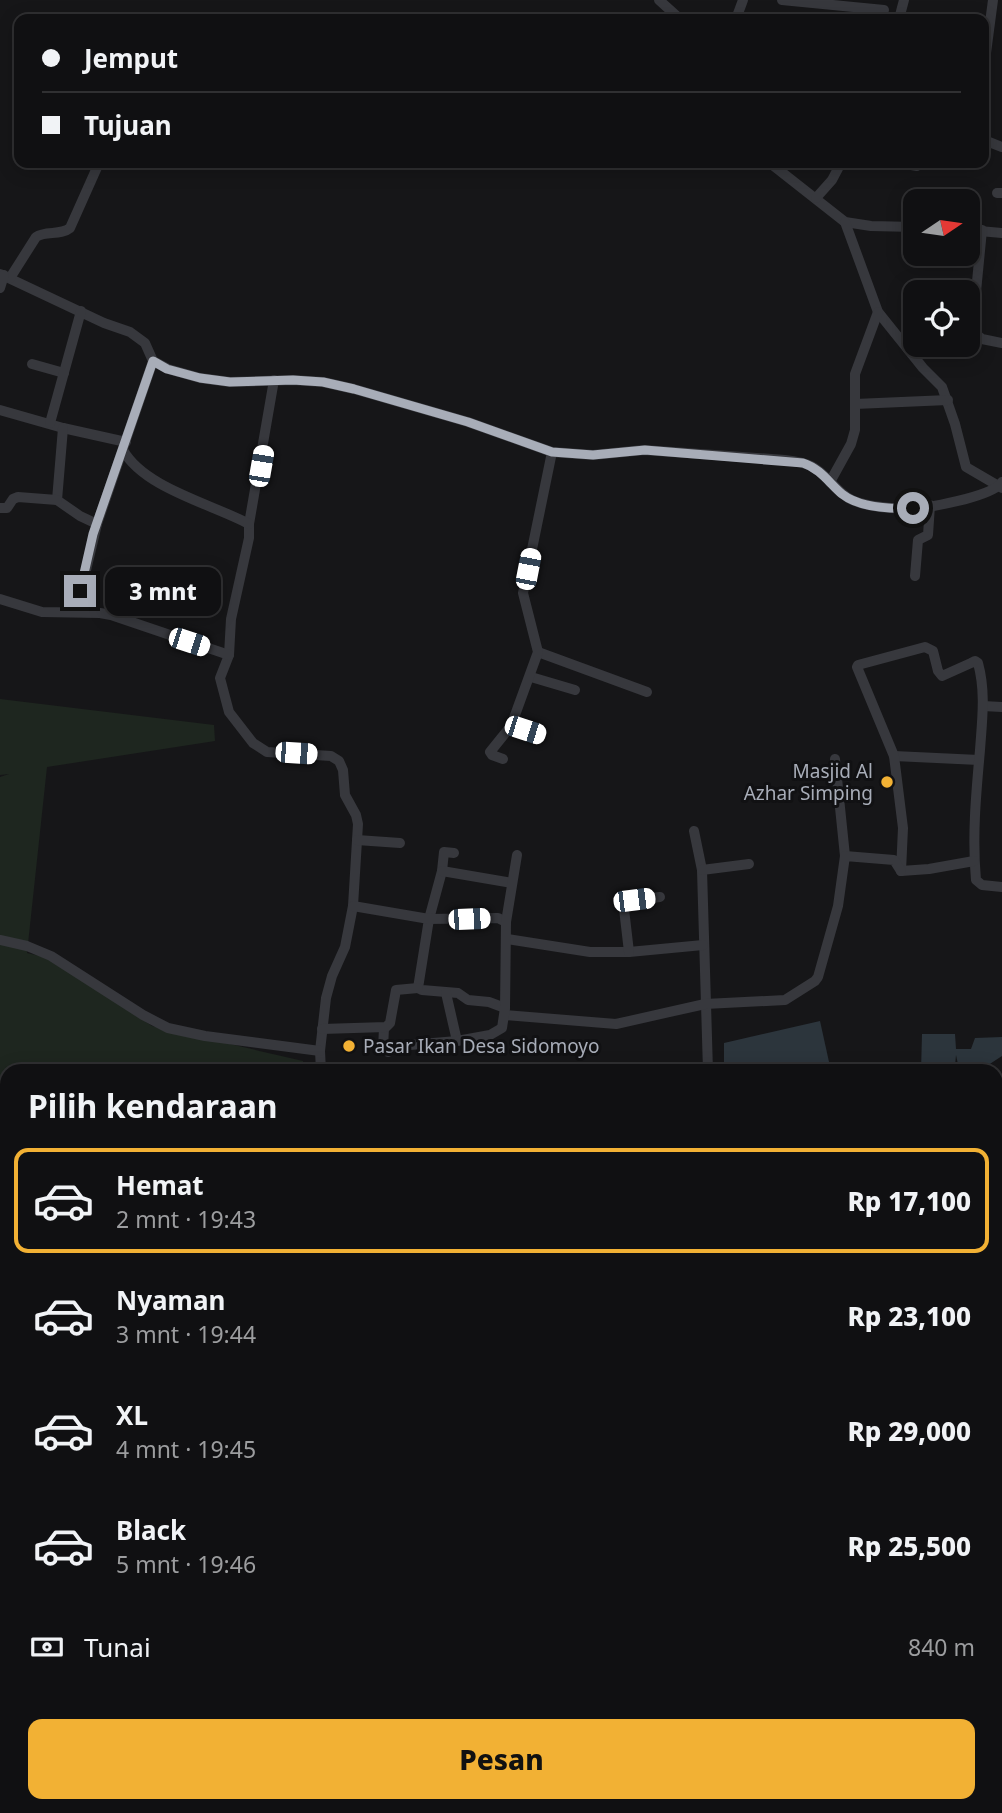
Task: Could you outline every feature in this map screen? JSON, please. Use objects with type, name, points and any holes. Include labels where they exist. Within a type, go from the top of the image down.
[{"type":"street","points":[[659,0],[674,14]]},
{"type":"street","points":[[782,0],[884,10]]},
{"type":"street","points":[[989,34],[994,0],[1002,2]]},
{"type":"street","points":[[0,288],[5,275],[36,237],[70,228],[97,168]]},
{"type":"street","points":[[777,168],[845,222],[878,312],[923,368],[941,385],[948,400],[966,467],[1001,485]]},
{"type":"street","points":[[816,198],[838,168]]},
{"type":"street","points":[[845,222],[903,227]]},
{"type":"street","points":[[1002,233],[982,230],[975,302],[977,335],[982,339],[1002,343]]},
{"type":"street","points":[[5,275],[137,337],[145,343],[153,361],[167,369],[200,378],[230,382],[323,382],[468,422],[552,452],[593,455],[645,450],[785,460],[810,465],[853,500],[875,506],[906,509],[966,500],[1001,485]]},
{"type":"street","points":[[50,423],[81,311]]},
{"type":"street","points":[[831,482],[851,444],[855,430],[856,369],[878,312]]},
{"type":"street","points":[[76,612],[97,524],[153,361]]},
{"type":"street","points":[[32,363],[64,373]]},
{"type":"street","points":[[274,380],[249,524],[249,538],[231,619],[229,655],[220,678],[226,704],[238,726],[259,749],[267,752],[331,756],[339,761],[343,770],[345,794],[358,819],[353,906],[345,947],[330,983],[322,1029],[321,1064]]},
{"type":"street","points":[[855,404],[948,400]]},
{"type":"street","points":[[0,410],[125,446],[134,465],[150,477],[249,524]]},
{"type":"street","points":[[57,500],[63,428]]},
{"type":"street","points":[[503,759],[490,752],[511,726],[538,652],[523,593],[552,452]]},
{"type":"street","points":[[0,508],[7,508],[13,499],[18,497],[57,500],[97,524]]},
{"type":"street","points":[[915,576],[918,540],[928,535],[929,505]]},
{"type":"street","points":[[0,599],[42,612],[111,615],[229,655]]},
{"type":"street","points":[[901,871],[902,828],[894,756],[870,693],[857,669],[858,665],[925,647],[933,651],[942,676],[975,661],[979,669],[983,706],[974,825],[976,880],[979,884],[1002,887]]},
{"type":"street","points":[[538,652],[647,692]]},
{"type":"street","points":[[531,677],[575,690]]},
{"type":"street","points":[[983,706],[1002,707]]},
{"type":"street","points":[[511,726],[539,735]]},
{"type":"street","points":[[894,756],[979,760]]},
{"type":"street","points":[[322,1029],[384,1028],[390,1023],[396,990],[418,988],[458,993],[468,1000],[489,1002],[505,1012],[616,1024],[705,1004],[785,1000],[815,981],[838,906],[845,856],[835,759]]},
{"type":"street","points":[[694,831],[702,870],[708,1064]]},
{"type":"street","points":[[357,841],[400,843]]},
{"type":"street","points":[[418,988],[429,919],[442,871],[444,852],[454,853]]},
{"type":"street","points":[[384,1028],[383,1049],[386,1052],[401,1046],[457,1041],[502,1028],[505,1012],[506,922],[517,855]]},
{"type":"street","points":[[845,856],[894,860],[901,871]]},
{"type":"street","points":[[901,871],[974,861]]},
{"type":"street","points":[[702,870],[748,864]]},
{"type":"street","points":[[442,871],[512,883]]},
{"type":"street","points":[[629,952],[624,909],[634,900],[660,897]]},
{"type":"street","points":[[353,906],[429,919],[498,918],[506,922]]},
{"type":"street","points":[[0,940],[27,946],[51,956],[168,1028],[205,1036],[320,1051]]},
{"type":"street","points":[[507,940],[590,952],[629,952],[703,945]]},
{"type":"street","points":[[446,993],[457,1041]]},
{"type":"shaded area","points":[[0,699],[214,725],[215,741],[47,767],[27,953],[48,958],[152,1026],[303,1061],[303,1064],[0,1064],[0,777],[9,774],[0,775]]},
{"type":"shaded area","points":[[820,1021],[829,1064],[724,1064],[724,1043]]},
{"type":"shaded area","points":[[922,1034],[955,1034],[956,1049],[971,1049],[975,1038],[1002,1037],[1002,1056],[990,1064],[958,1064],[956,1055],[955,1064],[921,1064]]},
{"type":"place","name":"Masjid Al Azhar Simping","points":[[887,782]]},
{"type":"place","name":"Pasar Ikan Desa Sidomoyo","points":[[349,1046]]},
{"type":"route","points":[[80,591],[93,534],[153,361],[167,369],[200,378],[230,382],[323,382],[354,389],[468,422],[552,452],[593,455],[645,450],[803,463],[818,470],[853,500],[875,506],[913,508]]}]
